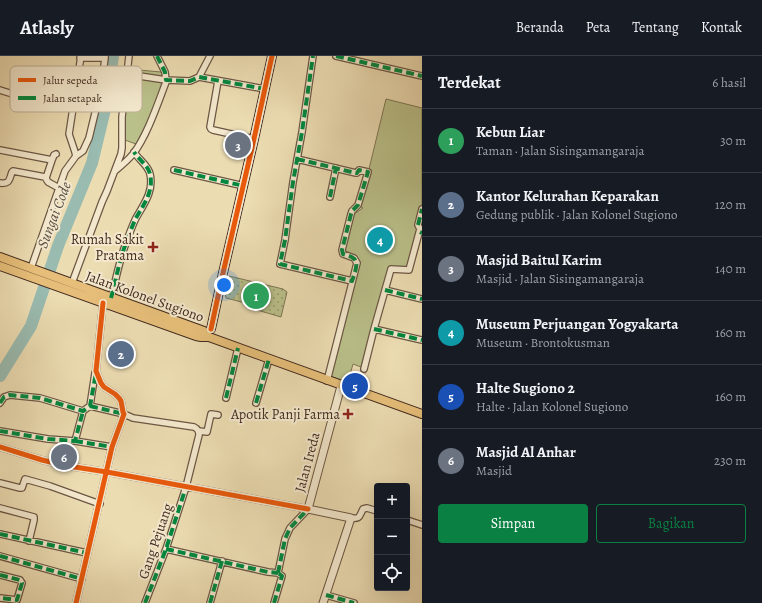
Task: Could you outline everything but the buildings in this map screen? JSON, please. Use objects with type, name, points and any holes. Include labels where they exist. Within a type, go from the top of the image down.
[{"type":"main road","points":[[210,333],[272,56]]},
{"type":"main road","points":[[0,257],[33,272],[70,285]]},
{"type":"main road","points":[[0,266],[33,272]]},
{"type":"main road","name":"Jalan Kolonel Sugiono","points":[[70,285],[210,333],[238,348],[269,360],[422,414]]},
{"type":"main road","name":"Jalan Kolonel Sugiono","points":[[70,285],[103,303],[114,301]]},
{"type":"street","points":[[127,66],[129,56]]},
{"type":"street","points":[[114,172],[134,152],[144,135],[166,80],[165,72],[157,56]]},
{"type":"street","points":[[199,77],[210,56]]},
{"type":"street","points":[[313,56],[280,264],[352,281]]},
{"type":"street","points":[[336,56],[422,76]]},
{"type":"street","points":[[80,57],[105,57]]},
{"type":"street","points":[[142,76],[166,80],[190,80],[199,77],[265,89]]},
{"type":"street","points":[[218,81],[210,127],[211,129],[254,139]]},
{"type":"street","points":[[0,90],[10,94]]},
{"type":"street","points":[[72,112],[69,134],[76,156]]},
{"type":"street","points":[[33,272],[66,168],[76,156],[83,151],[89,138],[95,112]]},
{"type":"street","points":[[70,285],[120,160],[122,148],[122,112]]},
{"type":"street","points":[[0,150],[52,160]]},
{"type":"street","points":[[114,301],[125,245],[136,218],[146,202],[151,184],[150,173],[147,166],[134,152]]},
{"type":"street","points":[[46,178],[54,155],[56,154]]},
{"type":"street","points":[[297,158],[356,173],[358,173],[359,170],[368,172],[358,205],[352,211],[342,250],[343,254],[354,258],[356,263],[327,381]]},
{"type":"street","points":[[330,197],[336,168]]},
{"type":"street","points":[[174,170],[244,186]]},
{"type":"street","points":[[0,183],[6,184],[13,171],[46,178],[48,182],[59,188]]},
{"type":"street","points":[[364,368],[391,269],[409,270],[421,232],[418,225],[422,209]]},
{"type":"street","points":[[385,290],[422,299]]},
{"type":"street","points":[[75,441],[83,411],[90,406],[96,371],[103,303]]},
{"type":"street","points":[[374,329],[422,340]]},
{"type":"street","points":[[226,398],[238,348]]},
{"type":"street","points":[[256,403],[269,360]]},
{"type":"street","points":[[76,603],[112,448],[124,414],[119,398],[104,387],[96,371]]},
{"type":"street","name":"Jalan Ireda","points":[[341,386],[308,509],[351,518]]},
{"type":"street","points":[[0,403],[4,397],[10,395],[40,398],[83,411]]},
{"type":"street","points":[[90,406],[124,414],[133,418],[194,427],[199,432],[207,432],[211,414],[218,415]]},
{"type":"street","points":[[0,431],[48,439],[75,441],[112,448]]},
{"type":"street","name":"Gang Pejuang","points":[[145,603],[166,549],[186,487],[199,432]]},
{"type":"street","points":[[0,447],[42,460],[68,466],[308,509]]},
{"type":"street","points":[[0,483],[22,488],[25,479],[50,486],[100,504]]},
{"type":"street","points":[[0,508],[34,517],[29,541]]},
{"type":"street","points":[[323,603],[351,518],[357,519],[363,509],[367,508],[374,510]]},
{"type":"street","points":[[278,573],[285,539],[290,528],[308,509]]},
{"type":"street","points":[[410,521],[422,525]]},
{"type":"street","points":[[0,534],[87,553]]},
{"type":"street","points":[[166,549],[278,573],[282,576],[274,603]]},
{"type":"street","points":[[0,556],[82,579]]},
{"type":"street","points":[[210,603],[222,561]]},
{"type":"street","points":[[0,575],[20,580],[22,583],[17,600],[0,598]]},
{"type":"street","points":[[326,595],[354,603]]},
{"type":"green space","points":[[142,70],[161,72],[165,80],[154,111],[136,144],[122,139],[124,112],[142,112]]},
{"type":"green space","points":[[386,99],[422,108],[422,204],[417,226],[419,230],[408,269],[389,268],[361,367],[353,364],[348,382],[330,376],[360,261],[356,257],[345,253],[344,250],[354,214],[363,208],[360,206]]},
{"type":"green space","points":[[229,276],[283,289],[287,292],[281,317],[257,310],[257,306],[226,298],[225,294]]},
{"type":"waterway","name":"Sungai Code","points":[[112,66],[113,56]]},
{"type":"waterway","name":"Sungai Code","points":[[0,376],[31,326],[58,246],[92,163],[104,112]]},
{"type":"tunnel","points":[[356,391],[364,369]]},
{"type":"marked path","points":[[157,56],[165,72],[166,80],[190,81],[199,77],[265,89]]},
{"type":"marked path","points":[[297,159],[356,173],[359,170],[368,172],[358,205],[352,211],[342,250],[343,254],[352,257],[356,262],[356,269],[352,281],[280,264],[313,56]]},
{"type":"marked path","points":[[336,56],[422,76]]},
{"type":"marked path","points":[[111,298],[119,264],[135,221],[148,197],[151,186],[149,171],[134,152]]},
{"type":"marked path","points":[[330,197],[336,168]]},
{"type":"marked path","points":[[174,170],[244,186]]},
{"type":"marked path","points":[[418,225],[422,209]]},
{"type":"marked path","points":[[385,290],[422,299]]},
{"type":"marked path","points":[[374,329],[422,340]]},
{"type":"marked path","points":[[226,398],[238,348]]},
{"type":"marked path","points":[[256,403],[269,359]]},
{"type":"marked path","points":[[0,403],[4,397],[10,395],[40,398],[83,411],[90,406],[96,373]]},
{"type":"marked path","points":[[90,406],[124,414]]},
{"type":"marked path","points":[[0,431],[48,439],[75,441],[83,411]]},
{"type":"marked path","points":[[75,441],[112,447]]},
{"type":"marked path","points":[[145,603],[166,549],[186,487]]},
{"type":"marked path","points":[[278,573],[285,539],[290,528],[308,509]]},
{"type":"marked path","points":[[0,534],[87,553]]},
{"type":"marked path","points":[[166,549],[278,573]]},
{"type":"marked path","points":[[0,556],[82,579]]},
{"type":"marked path","points":[[210,603],[222,561]]},
{"type":"marked path","points":[[274,603],[282,576],[278,573]]},
{"type":"marked path","points":[[0,575],[20,580],[22,583],[17,600],[0,598]]},
{"type":"marked path","points":[[326,595],[354,603]]},
{"type":"cycle path","points":[[211,329],[272,56]]},
{"type":"cycle path","points":[[76,603],[112,447],[124,414],[121,401],[115,394],[104,387],[96,371],[103,303]]},
{"type":"cycle path","points":[[0,447],[42,460],[68,466],[308,509]]},
{"type":"place","name":"Masjid Baitul Karim","points":[[238,145]]},
{"type":"place","name":"Museum Perjuangan Yogyakarta","points":[[380,240]]},
{"type":"place","name":"Rumah Sakit Pratama","points":[[153,247]]},
{"type":"place","name":"Kebun Liar","points":[[256,296]]},
{"type":"place","name":"Kantor Kelurahan Keparakan","points":[[121,354]]},
{"type":"place","name":"Halte Sugiono 2","points":[[355,386]]},
{"type":"place","name":"Apotik Panji Farma","points":[[348,414]]},
{"type":"place","name":"Masjid Al Anhar","points":[[64,457]]}]
